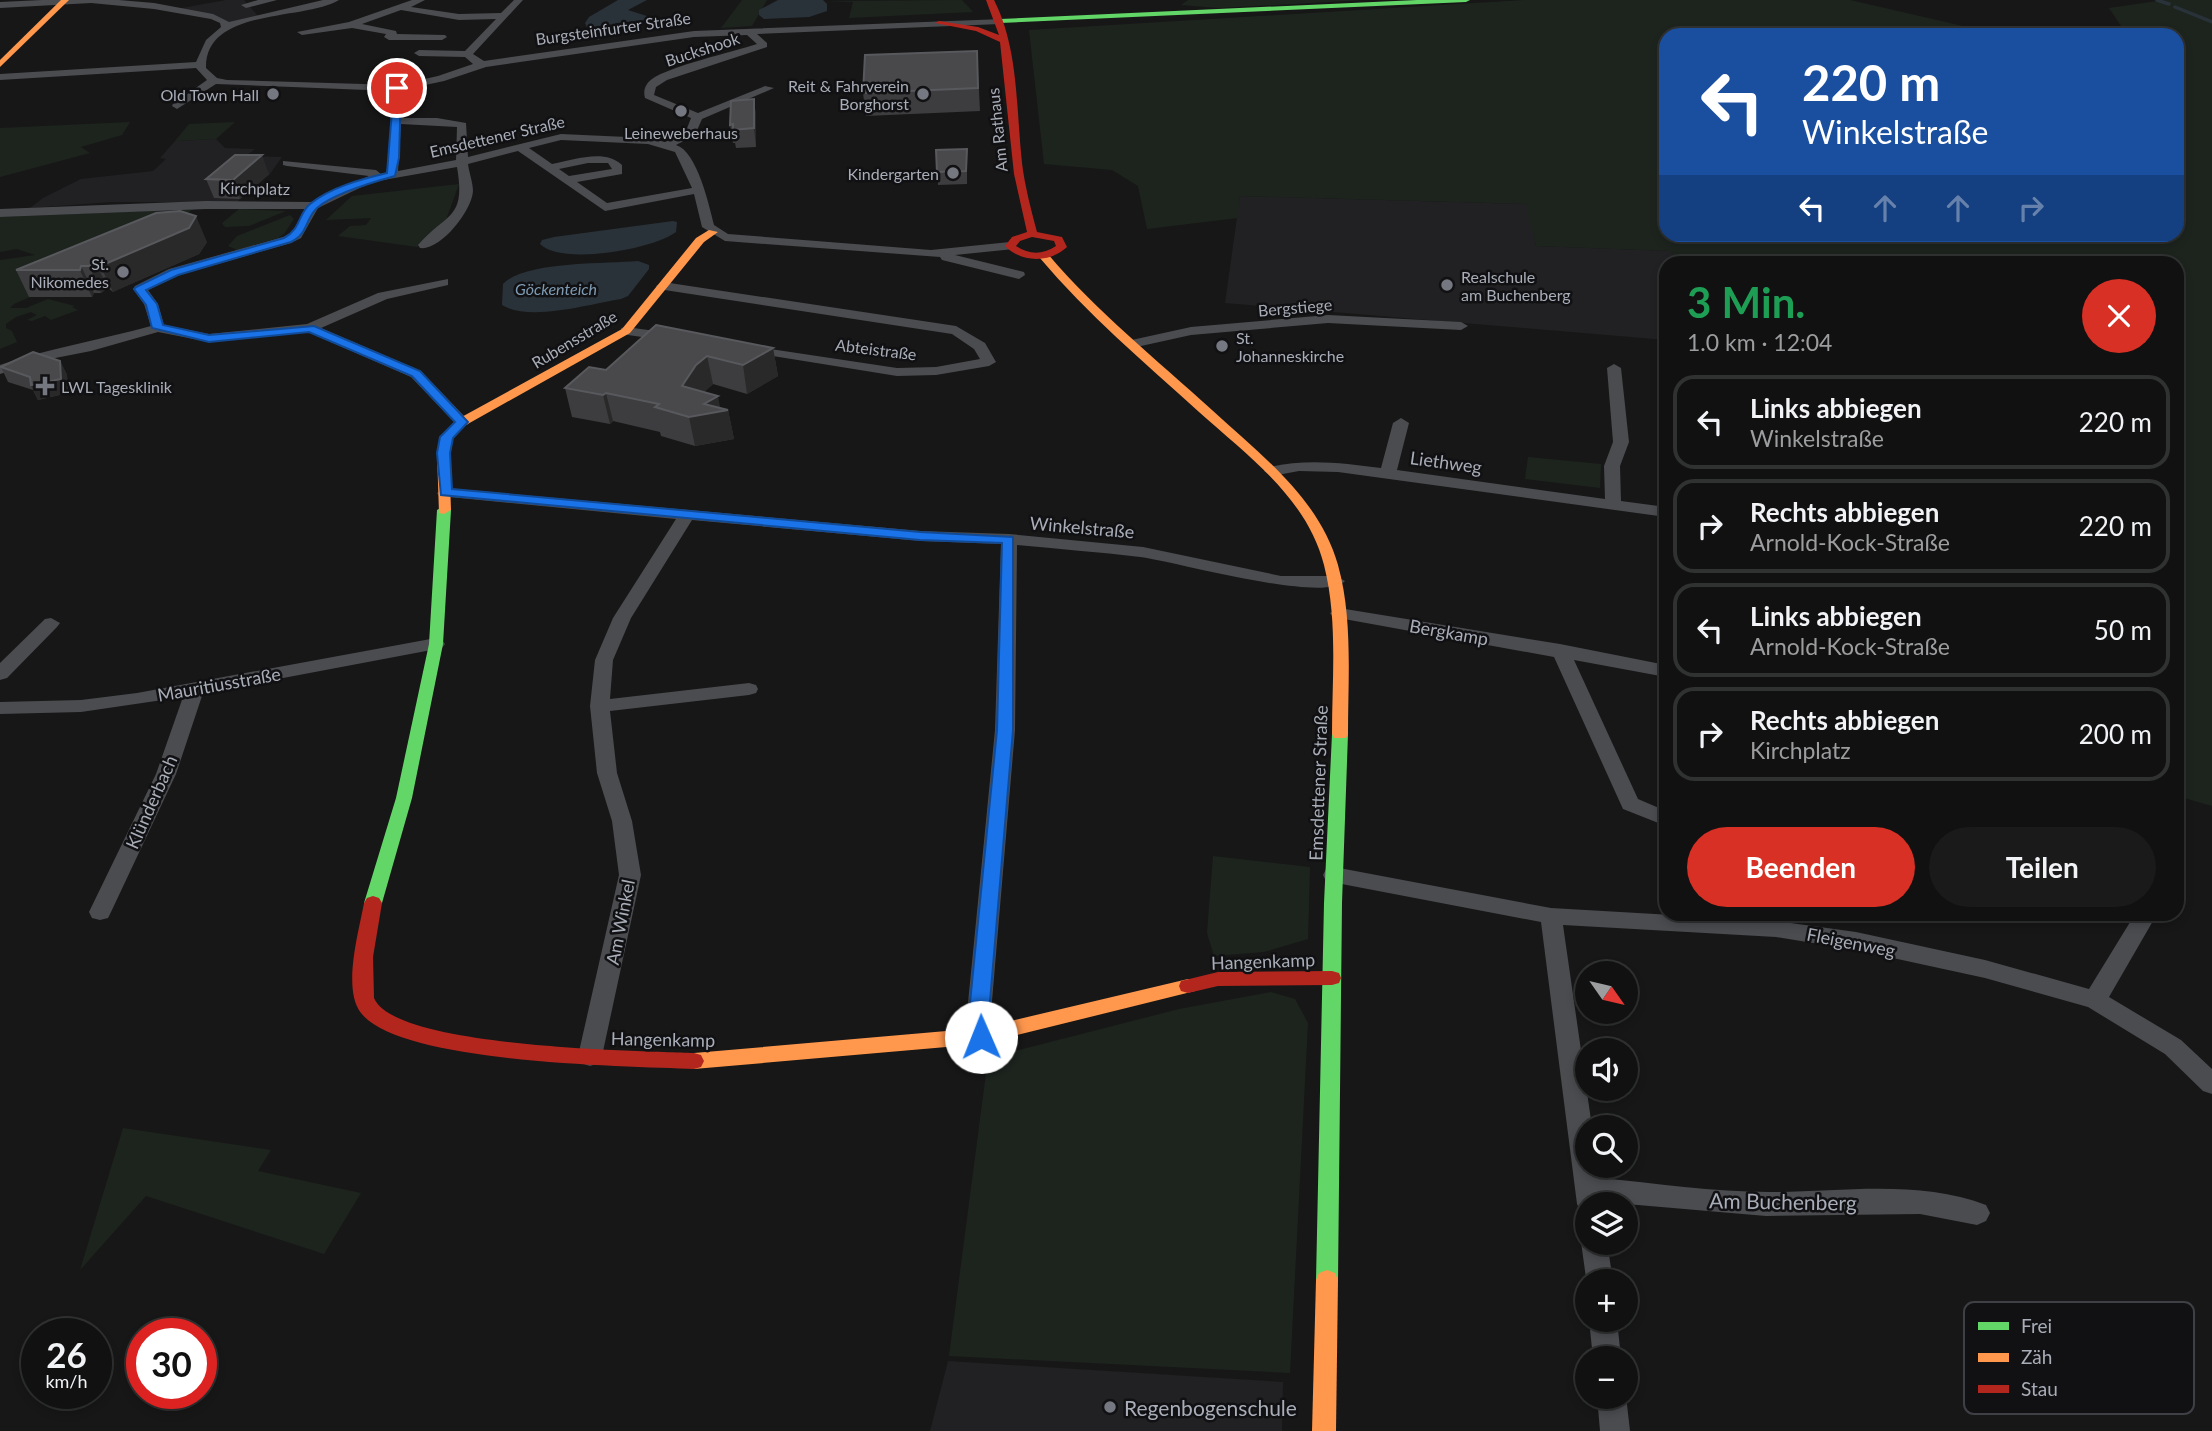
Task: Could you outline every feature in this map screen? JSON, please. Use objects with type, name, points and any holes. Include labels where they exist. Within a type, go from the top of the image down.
[{"type":"main road","points":[[996,10],[1048,19],[1466,0]]},
{"type":"main road","points":[[0,65],[64,1]]},
{"type":"main road","name":"Am Rathaus","points":[[996,10],[1012,92],[1018,168],[1032,234]]},
{"type":"main road","points":[[939,23],[978,29],[1003,40]]},
{"type":"main road","name":"Rubensstraße","points":[[462,422],[626,331],[700,240],[713,232]]},
{"type":"main road","points":[[1032,234],[1051,236],[1062,243],[1058,251],[1043,256],[1021,254],[1010,246],[1016,239],[1032,234]]},
{"type":"main road","name":"Emsdettener Straße","points":[[1043,256],[1073,292],[1272,471],[1299,500],[1323,539],[1336,582],[1339,613],[1340,738],[1334,875],[1324,1431]]},
{"type":"main road","name":"Hangenkamp","points":[[462,422],[446,437],[443,453],[445,492],[436,644],[404,798],[373,903],[363,970],[363,992],[368,1008],[381,1020],[400,1029],[433,1038],[545,1055],[699,1061],[981,1037],[1218,979],[1332,978]]},
{"type":"street","points":[[0,5],[91,0],[176,9],[220,18],[226,27]]},
{"type":"street","points":[[246,5],[273,0]]},
{"type":"street","points":[[177,107],[213,81],[203,74],[200,65],[207,45],[226,27],[335,0]]},
{"type":"street","points":[[302,32],[351,25],[421,0]]},
{"type":"street","points":[[468,54],[519,0]]},
{"type":"street","points":[[402,7],[459,17],[504,16]]},
{"type":"street","name":"Burgsteinfurter Straße","points":[[213,81],[397,88],[440,79],[484,64],[630,42],[747,30],[939,23],[996,10]]},
{"type":"street","points":[[411,22],[435,13]]},
{"type":"street","points":[[351,25],[393,33],[388,37],[442,37]]},
{"type":"street","points":[[386,32],[398,27]]},
{"type":"street","name":"Buckshook","points":[[697,117],[684,110],[657,103],[649,96],[650,88],[667,76],[764,45],[747,30]]},
{"type":"street","points":[[419,52],[468,54],[476,62],[484,64]]},
{"type":"street","points":[[0,77],[200,65]]},
{"type":"street","points":[[391,174],[397,88]]},
{"type":"street","points":[[668,145],[691,133],[697,117],[769,89]]},
{"type":"street","points":[[396,121],[437,121],[462,125],[462,162],[467,192],[457,219],[424,244]]},
{"type":"street","name":"Emsdettener Straße","points":[[391,174],[462,162],[577,136],[649,141],[668,145]]},
{"type":"street","points":[[668,145],[680,150],[699,190],[708,227],[713,232],[745,240],[931,254],[1019,275]]},
{"type":"street","points":[[520,147],[605,207],[699,190]]},
{"type":"street","points":[[549,168],[588,160],[611,160],[618,167],[618,172],[565,180]]},
{"type":"street","points":[[287,163],[391,174]]},
{"type":"street","points":[[313,206],[356,184],[391,174]]},
{"type":"street","name":"Kirchplatz","points":[[0,213],[206,205],[313,206],[297,235],[287,240],[174,272],[140,289],[151,304],[158,328]]},
{"type":"street","points":[[931,254],[1010,246]]},
{"type":"street","points":[[0,370],[37,357],[91,347],[158,328],[209,338],[310,328],[383,296],[443,282]]},
{"type":"street","name":"Abteistraße","points":[[663,286],[956,330],[980,346],[989,362],[936,371],[898,372],[729,345]]},
{"type":"street","name":"Bergstiege","points":[[1132,344],[1191,331],[1328,319],[1461,326]]},
{"type":"street","points":[[310,328],[416,374],[462,422]]},
{"type":"street","points":[[626,331],[690,340]]},
{"type":"street","points":[[1613,505],[1612,466],[1621,442],[1614,368]]},
{"type":"street","points":[[1388,473],[1401,423]]},
{"type":"street","name":"Liethweg","points":[[1272,471],[1298,466],[1388,473],[1659,511]]},
{"type":"street","name":"Winkelstraße","points":[[445,492],[920,536],[1009,540],[1143,552],[1281,581],[1336,582]]},
{"type":"street","name":"Am Winkel","points":[[590,1056],[630,875],[622,821],[607,773],[600,706],[604,660],[622,618],[687,515]]},
{"type":"street","points":[[981,1037],[979,1013],[1005,730],[1009,540]]},
{"type":"street","name":"Bergkamp","points":[[1339,613],[1659,670]]},
{"type":"street","points":[[0,674],[51,623]]},
{"type":"street","name":"Mauritiusstraße","points":[[0,708],[81,706],[195,689],[436,644]]},
{"type":"street","points":[[1560,650],[1630,804],[1659,818]]},
{"type":"street","name":"Klünderbach","points":[[100,912],[166,774],[195,689]]},
{"type":"street","points":[[600,706],[749,689]]},
{"type":"street","name":"Fleigenweg","points":[[1334,875],[1551,916],[1776,929],[1856,941],[1985,969],[2095,1000],[2173,1047],[2212,1084]]},
{"type":"street","name":"Am Buchenberg","points":[[1551,916],[1588,1192]]},
{"type":"street","points":[[2095,1000],[2142,921]]},
{"type":"street","name":"Am Buchenberg","points":[[1638,1199],[1766,1205],[1920,1202],[1977,1213]]},
{"type":"street","points":[[1612,1409],[1615,1431]]},
{"type":"shaded area","points":[[226,0],[244,0],[258,16],[226,27],[224,21],[176,9]]},
{"type":"shaded area","points":[[742,0],[767,0],[752,26],[721,28]]},
{"type":"shaded area","points":[[962,0],[973,12],[849,18],[853,2],[824,1]]},
{"type":"shaded area","points":[[1188,0],[1365,0],[1218,8],[1181,5]]},
{"type":"shaded area","points":[[1524,0],[1850,0],[1972,28],[1659,28],[1659,242],[2184,242],[2184,28],[2122,28],[2109,8],[2164,0],[2212,0],[2212,806],[2184,798],[2184,256],[1673,256],[1671,251],[1536,246],[1526,204],[1240,196],[1238,218],[1147,229],[1138,186],[1112,170],[1044,164],[1029,30]]},
{"type":"shaded area","points":[[130,122],[122,135],[81,147],[90,153],[0,177],[0,128]]},
{"type":"shaded area","points":[[235,122],[216,139],[175,141],[189,124]]},
{"type":"shaded area","points":[[216,139],[225,148],[255,149],[246,156],[282,157],[270,174],[237,202],[112,202],[30,208],[43,198],[81,179],[153,171],[166,159],[160,158],[175,141]]},
{"type":"shaded area","points":[[459,184],[446,220],[452,221],[417,247],[338,236],[350,226],[366,225],[371,218],[326,220],[352,196]]},
{"type":"shaded area","name":"Realschule am Buchenberg","points":[[1240,196],[1527,204],[1536,246],[1672,251],[1673,256],[1659,256],[1659,339],[1225,303]]},
{"type":"shaded area","points":[[194,209],[57,285],[14,304],[10,308],[26,308],[48,299],[75,306],[72,307],[78,310],[51,320],[45,316],[27,320],[37,315],[31,312],[16,317],[6,324],[6,328],[12,331],[17,342],[0,349],[0,260],[35,255],[17,249],[0,252],[0,217]]},
{"type":"shaded area","points":[[239,209],[286,211],[249,226],[225,227],[222,223]]},
{"type":"shaded area","points":[[290,215],[294,219],[278,238],[237,250],[228,246],[237,236]]},
{"type":"shaded area","points":[[1528,457],[1601,464],[1600,488],[1525,479]]},
{"type":"shaded area","points":[[1213,856],[1310,867],[1308,939],[1264,952],[1214,956],[1207,933]]},
{"type":"shaded area","points":[[1271,992],[1295,999],[1308,1023],[1290,1373],[949,1356],[988,1058],[1179,1009]]},
{"type":"shaded area","points":[[123,1128],[271,1150],[258,1171],[361,1193],[324,1254],[146,1196],[80,1270]]},
{"type":"shaded area","name":"Regenbogenschule","points":[[948,1361],[1283,1382],[1282,1431],[930,1431]]},
{"type":"water","points":[[618,0],[647,0],[628,10],[656,19],[617,23],[601,30],[599,40],[591,36],[585,23],[589,17]]},
{"type":"water","points":[[778,0],[823,0],[827,4],[827,11],[809,17],[764,19],[759,15],[759,10]]},
{"type":"water","name":"Göckenteich","points":[[677,222],[676,232],[665,238],[608,253],[567,254],[540,244],[542,240],[554,237]]},
{"type":"water","name":"Göckenteich","points":[[638,261],[649,265],[649,269],[628,296],[621,299],[543,312],[514,310],[502,305],[503,284],[529,271],[566,265]]},
{"type":"building","points":[[977,51],[978,88],[863,93],[865,55]]},
{"type":"building","points":[[754,99],[754,128],[733,130],[733,124],[730,125],[731,101]]},
{"type":"building","points":[[967,149],[966,171],[937,172],[936,150]]},
{"type":"building","points":[[235,155],[262,155],[233,180],[206,179]]},
{"type":"building","points":[[180,211],[196,216],[189,228],[105,264],[100,265],[95,261],[89,266],[81,266],[80,270],[16,270],[156,213]]},
{"type":"building","points":[[656,325],[773,348],[743,365],[707,356],[696,365],[682,386],[718,396],[704,404],[728,410],[689,417],[655,407],[659,404],[565,388],[589,367],[606,370]]},
{"type":"building","points":[[33,352],[60,361],[61,379],[31,385],[30,377],[1,367]]},
{"type":"waterway","points":[[2157,0],[2169,4]]},
{"type":"waterway","points":[[2175,7],[2212,22]]},
{"type":"traffic: fast","points":[[1000,21],[1466,0]]},
{"type":"traffic: fast","points":[[373,903],[404,798],[436,644],[444,510]]},
{"type":"traffic: fast","points":[[1327,1280],[1333,903],[1340,734]]},
{"type":"traffic: slow","points":[[0,65],[65,0]]},
{"type":"traffic: slow","points":[[444,510],[443,453],[446,437],[462,422],[626,331],[700,240],[713,232]]},
{"type":"traffic: slow","points":[[1043,255],[1073,291],[1272,471],[1313,522],[1323,541],[1336,587],[1341,661],[1340,734]]},
{"type":"traffic: slow","points":[[694,1061],[981,1036],[1188,986]]},
{"type":"traffic: slow","points":[[1324,1431],[1327,1280]]},
{"type":"traffic: jam","points":[[990,0],[1003,33],[1007,55],[1019,174],[1032,234]]},
{"type":"traffic: jam","points":[[939,23],[978,29],[1003,40]]},
{"type":"traffic: jam","points":[[1032,234],[1058,239],[1062,247],[1042,256],[1029,256],[1010,246],[1016,239],[1032,234]]},
{"type":"traffic: jam","points":[[373,903],[362,986],[368,1008],[388,1024],[423,1036],[469,1045],[573,1055],[694,1061]]},
{"type":"traffic: jam","points":[[1188,986],[1218,979],[1332,978]]},
{"type":"place","name":"Old Town Hall","points":[[273,94]]},
{"type":"place","name":"Reit & Fahrverein Borghorst","points":[[923,94]]},
{"type":"place","name":"Leineweberhaus","points":[[681,111]]},
{"type":"place","name":"Kindergarten","points":[[953,173]]},
{"type":"place","name":"St. Nikomedes","points":[[123,272]]},
{"type":"place","name":"Realschule am Buchenberg","points":[[1447,285]]},
{"type":"place","name":"St. Johanneskirche","points":[[1222,346]]},
{"type":"place","name":"LWL Tagesklinik","points":[[45,386]]},
{"type":"place","name":"Regenbogenschule","points":[[1110,1407]]},
{"type":"route","points":[[397,88],[395,158],[391,174],[345,188],[313,206],[297,235],[287,240],[174,272],[140,289],[151,304],[158,328],[209,338],[310,328],[416,374],[462,422],[446,437],[443,453],[445,492],[920,536],[1009,540],[1005,730],[979,1013],[981,1037]]}]
